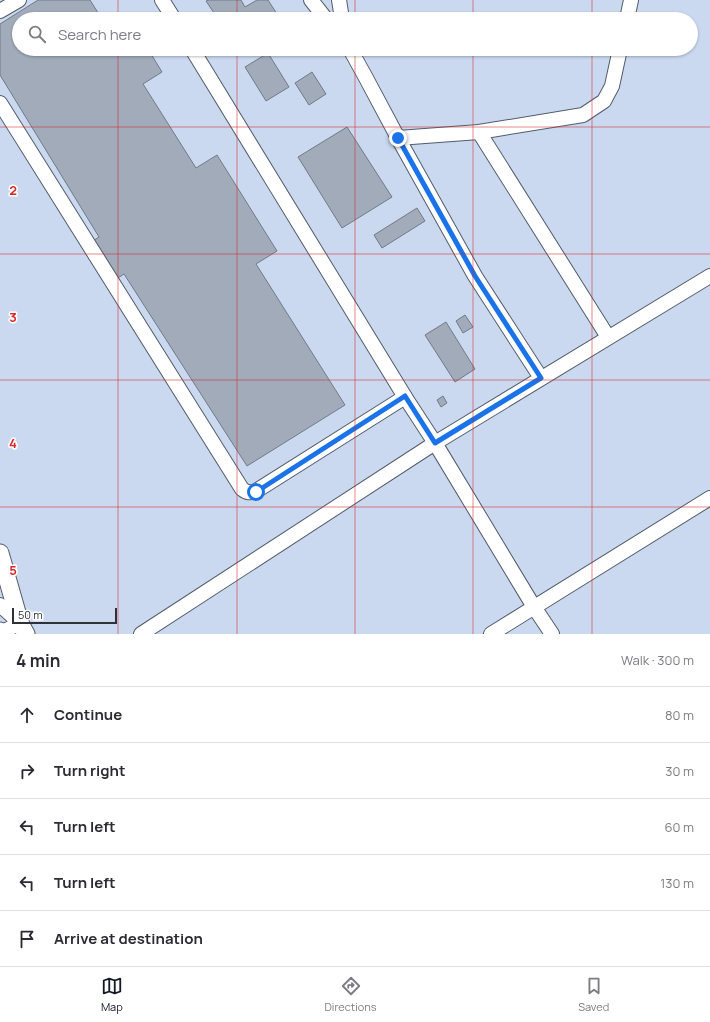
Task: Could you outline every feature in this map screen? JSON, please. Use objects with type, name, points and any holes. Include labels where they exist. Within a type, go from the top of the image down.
[{"type":"main road","points":[[0,553],[23,629]]},
{"type":"street","points":[[0,11],[19,0]]},
{"type":"street","points":[[162,0],[170,12]]},
{"type":"street","points":[[311,0],[320,12]]},
{"type":"street","points":[[339,0],[341,12]]},
{"type":"street","points":[[628,12],[631,0]]},
{"type":"street","points":[[196,56],[552,634]]},
{"type":"street","points":[[354,56],[475,276],[541,378]]},
{"type":"street","points":[[398,138],[479,132],[583,115],[604,101],[612,86],[618,56]]},
{"type":"street","points":[[0,104],[242,489],[246,492],[256,492],[405,396]]},
{"type":"street","points":[[479,132],[608,337]]},
{"type":"street","points":[[141,634],[435,443],[710,276]]},
{"type":"street","points":[[491,634],[710,498]]},
{"type":"street","points":[[0,605],[23,629]]},
{"type":"street","points":[[1,633],[23,629]]},
{"type":"shaded area","points":[[0,0],[710,0],[710,634],[0,634]]},
{"type":"building","points":[[38,0],[90,0],[98,12],[19,12]]},
{"type":"building","points":[[241,0],[245,7],[257,0],[268,0],[276,12],[213,12],[206,1]]},
{"type":"building","points":[[12,16],[12,56],[152,56],[162,72],[143,84],[196,168],[217,155],[277,251],[256,264],[345,405],[247,466],[124,274],[112,282],[88,244],[99,237],[0,75],[0,24]]},
{"type":"building","points":[[263,56],[270,56],[289,87],[266,101],[245,67]]},
{"type":"building","points":[[312,72],[326,94],[309,105],[295,83]]},
{"type":"building","points":[[347,127],[392,197],[342,228],[298,157]]},
{"type":"building","points":[[417,208],[425,221],[382,248],[374,235]]},
{"type":"building","points":[[465,315],[473,327],[463,333],[456,321]]},
{"type":"building","points":[[446,322],[475,369],[455,382],[425,335]]},
{"type":"building","points":[[443,396],[447,403],[441,407],[437,400]]},
{"type":"route","points":[[256,492],[405,396],[435,443],[541,378],[475,276],[398,138]]}]
